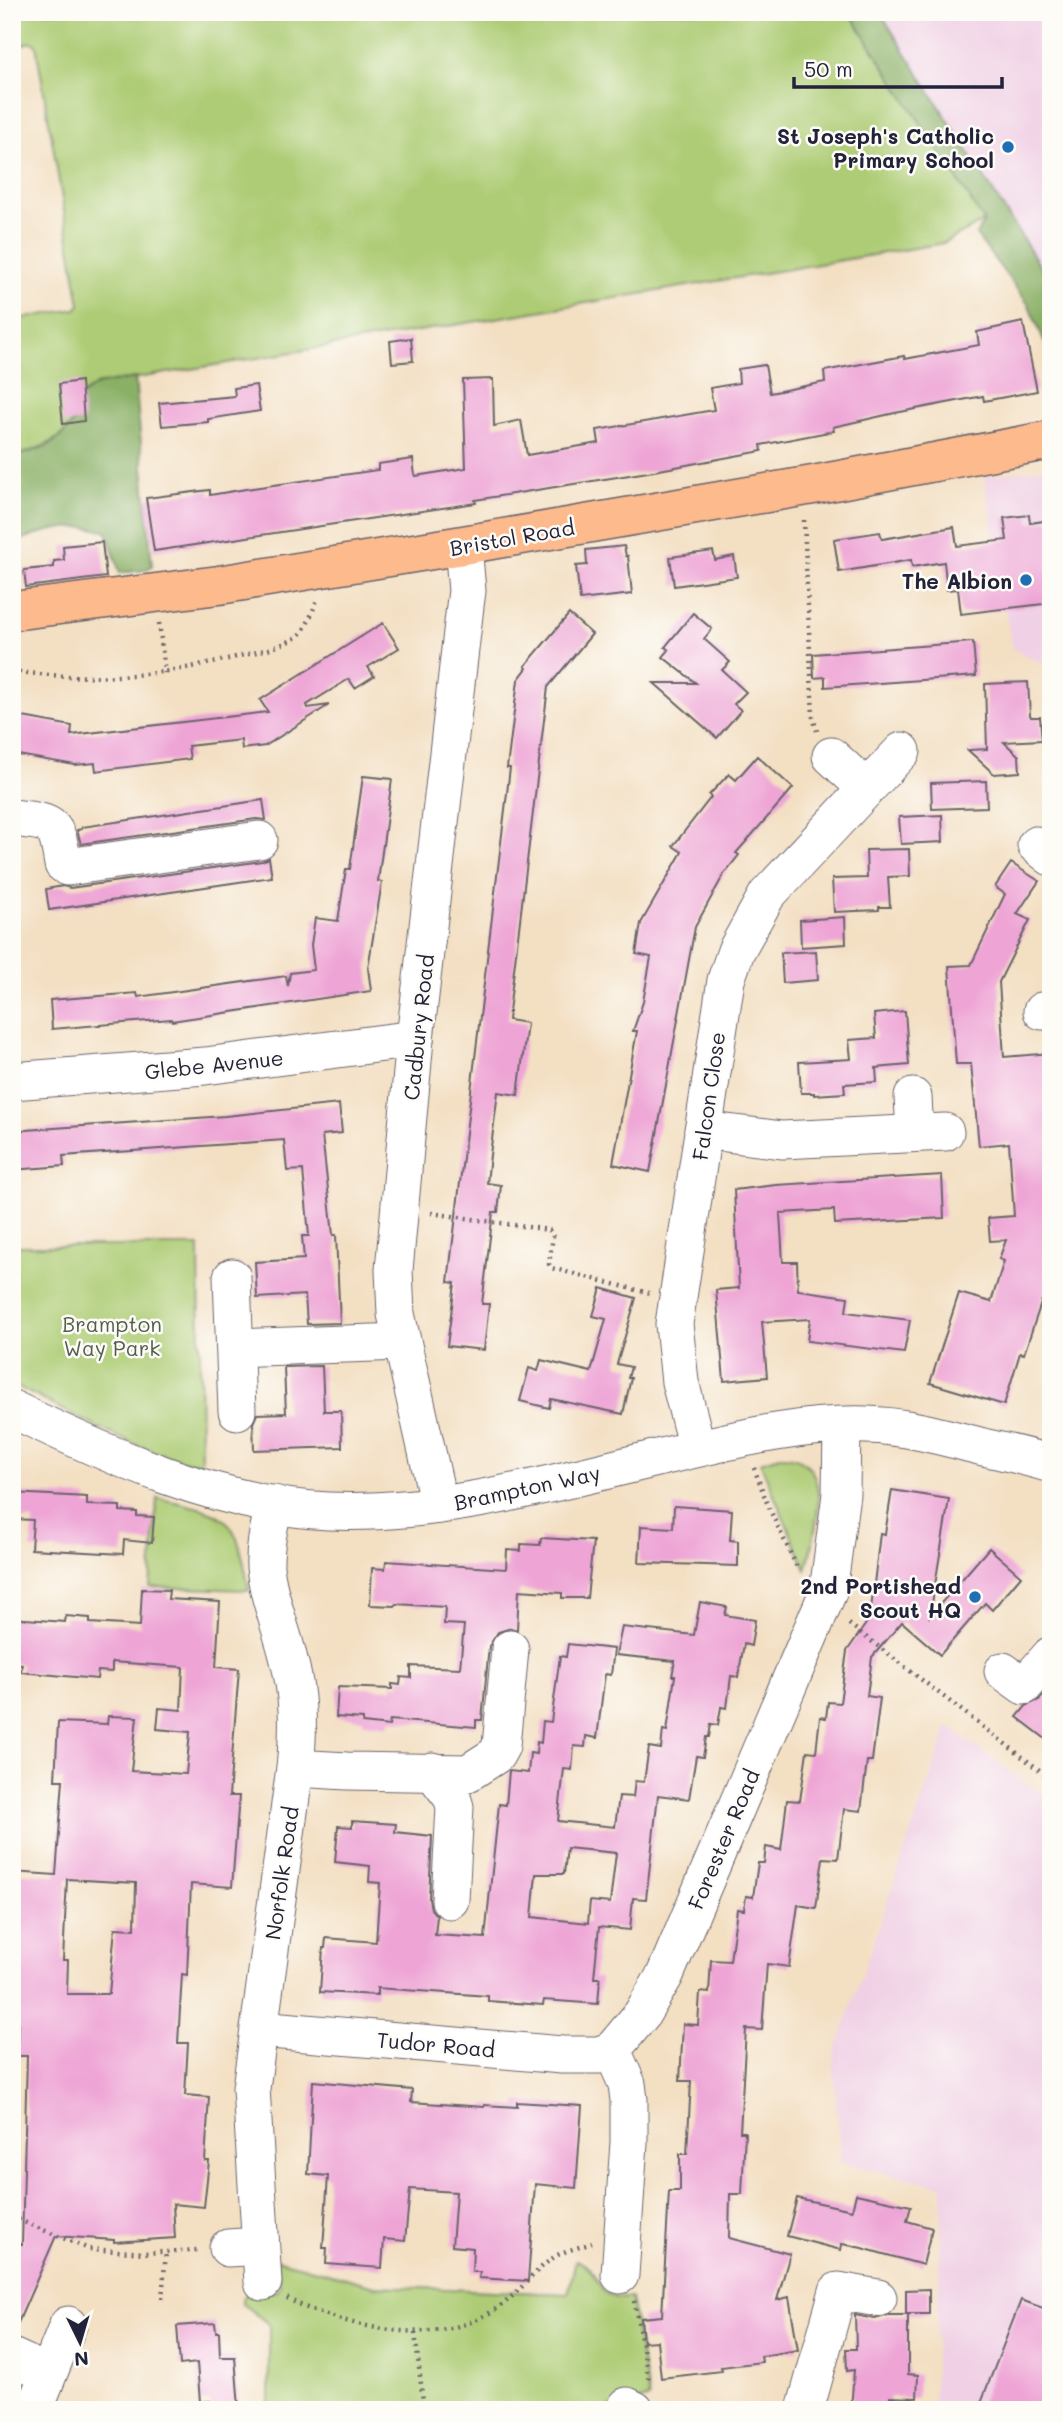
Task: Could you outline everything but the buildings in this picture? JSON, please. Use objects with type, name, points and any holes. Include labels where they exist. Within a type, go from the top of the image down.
[{"type":"main road","points":[[1009,450],[1051,440]]},
{"type":"main road","points":[[1009,450],[1051,456]]},
{"type":"main road","name":"Bristol Road","points":[[12,611],[155,594],[322,568],[1009,450]]},
{"type":"street","name":"Cadbury Road","points":[[439,1504],[402,1342],[393,1286],[415,1039],[467,591],[463,545]]},
{"type":"street","name":"Falcon Close","points":[[697,1448],[677,1369],[674,1339],[677,1300],[722,1001],[736,951],[767,895],[902,751]]},
{"type":"street","points":[[831,756],[866,788]]},
{"type":"street","points":[[12,818],[50,825],[57,833],[63,864],[67,867],[259,840]]},
{"type":"street","name":"Glebe Avenue","points":[[12,1081],[217,1065],[415,1039]]},
{"type":"street","points":[[702,1130],[782,1140],[930,1133],[913,1097]]},
{"type":"street","points":[[232,1277],[237,1411]]},
{"type":"street","points":[[235,1348],[402,1342]]},
{"type":"street","name":"Brampton Way","points":[[12,1409],[126,1461],[204,1487],[274,1504],[336,1511],[439,1504],[533,1489],[743,1438],[842,1426],[895,1427],[1048,1455]]},
{"type":"street","name":"Forester Road","points":[[612,2050],[642,2014],[665,1975],[823,1604],[831,1578],[838,1525],[842,1426]]},
{"type":"street","name":"Norfolk Road","points":[[251,2259],[251,2096],[299,1726],[298,1702],[265,1568],[274,1504]]},
{"type":"street","points":[[295,1768],[443,1782],[496,1755],[501,1745],[510,1649]]},
{"type":"street","points":[[1003,1671],[1024,1686],[1051,1655]]},
{"type":"street","points":[[443,1782],[455,1807],[450,1900]]},
{"type":"street","name":"Tudor Road","points":[[259,2029],[594,2056],[612,2050]]},
{"type":"street","points":[[612,2050],[627,2084],[629,2142],[612,2253]]},
{"type":"street","points":[[806,2410],[825,2285],[878,2298]]},
{"type":"street","points":[[34,2410],[68,2325]]},
{"type":"street","points":[[12,2357],[47,2373]]},
{"type":"path","points":[[802,486],[813,717],[831,756]]},
{"type":"path","points":[[12,671],[80,678],[165,673],[255,653],[300,634],[317,600],[322,568]]},
{"type":"path","points":[[155,594],[165,673]]},
{"type":"path","points":[[400,1209],[549,1230],[553,1236],[549,1264],[552,1269],[677,1300]]},
{"type":"path","points":[[743,1438],[769,1508],[800,1573],[823,1604],[1051,1779]]},
{"type":"path","points":[[12,2217],[89,2249],[251,2259],[292,2301],[317,2312],[388,2331],[415,2333],[458,2326],[484,2316],[507,2302],[556,2255],[612,2253],[632,2292],[637,2400]]},
{"type":"path","points":[[162,2299],[166,2252]]},
{"type":"path","points":[[415,2333],[424,2410]]},
{"type":"shaded area","name":"St Joseph's Catholic Primary School","points":[[880,12],[1051,12],[1051,286],[1050,282]]},
{"type":"shaded area","points":[[1051,467],[1051,667],[1013,649],[984,477]]},
{"type":"shaded area","points":[[948,1726],[1051,1801],[1051,2410],[933,2410],[943,2186],[841,2163],[833,2059]]},
{"type":"green space","points":[[13,12],[849,12],[985,221],[944,243],[96,385],[80,414],[64,433],[44,446],[12,457],[12,320],[76,309],[80,305],[36,45],[32,42],[14,46]]},
{"type":"green space","points":[[849,12],[880,12],[1050,282],[1051,377],[1046,346],[1029,305],[976,235],[984,221]]},
{"type":"green space","points":[[135,378],[152,566],[145,570],[120,573],[107,532],[83,527],[59,529],[12,544],[12,457],[46,447],[60,437],[79,417],[82,395],[96,385]]},
{"type":"green space","name":"Brampton Way Park","points":[[12,1246],[199,1246],[201,1464],[154,1452],[130,1442],[12,1384]]},
{"type":"green space","points":[[780,1456],[798,1459],[810,1468],[816,1482],[817,1518],[806,1570],[760,1462]]},
{"type":"green space","points":[[157,1498],[216,1514],[226,1522],[234,1532],[239,1546],[249,1590],[150,1587]]},
{"type":"green space","points":[[276,2259],[375,2286],[568,2294],[576,2260],[583,2262],[607,2294],[615,2298],[631,2298],[649,2399],[609,2407],[609,2410],[269,2410],[269,2324],[242,2304],[242,2299],[247,2294],[278,2291],[280,2286]]},
{"type":"place","name":"St Joseph's Catholic Primary School","points":[[1008,147]]},
{"type":"place","name":"The Albion","points":[[1026,580]]},
{"type":"place","name":"2nd Portishead Scout HQ","points":[[975,1597]]}]
